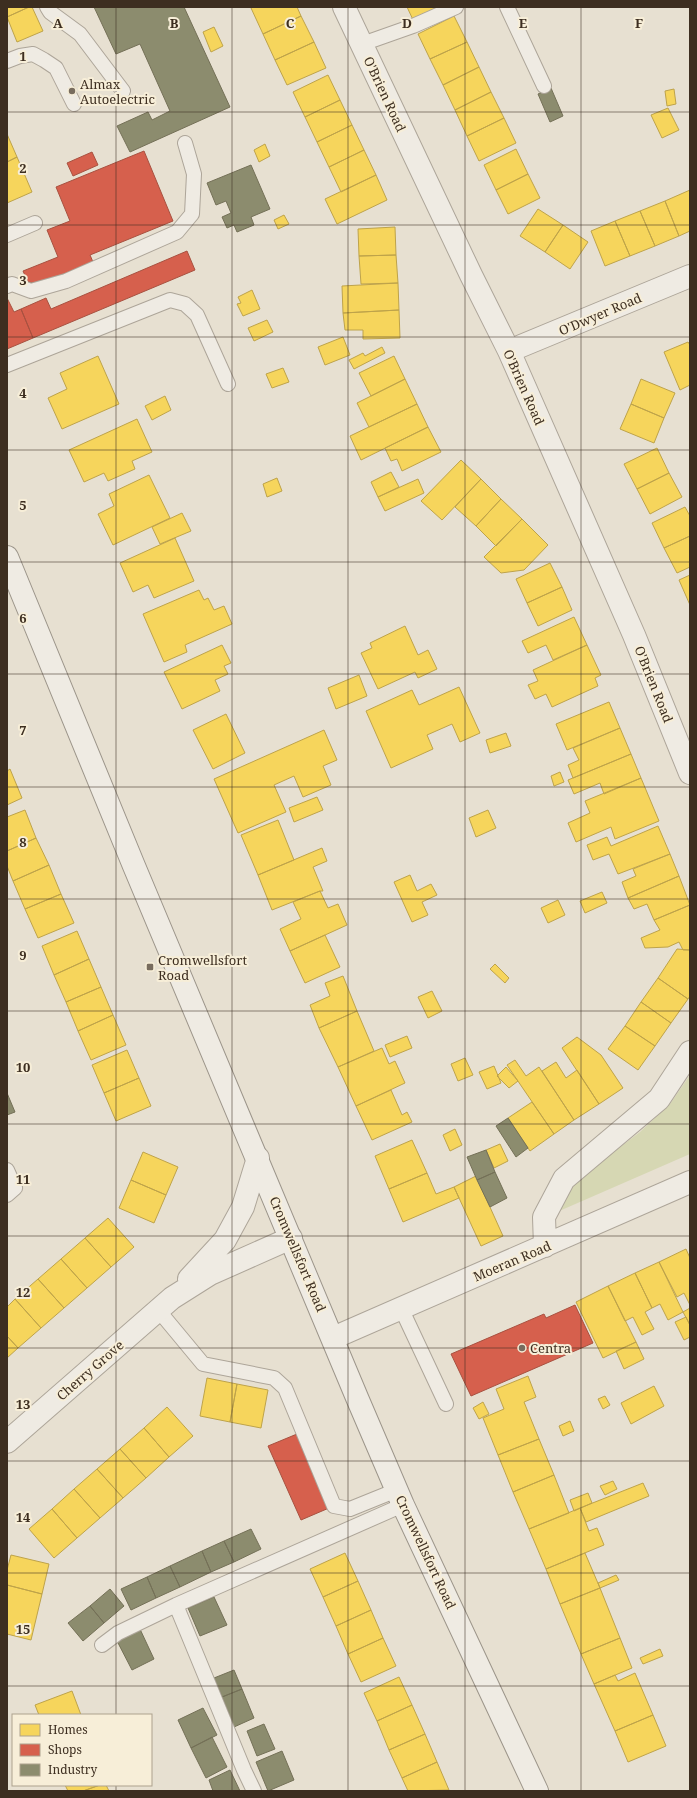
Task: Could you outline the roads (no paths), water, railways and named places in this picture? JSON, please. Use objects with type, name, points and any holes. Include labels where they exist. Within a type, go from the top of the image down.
[{"type":"street","name":"O'Brien Road","points":[[344,7],[471,275],[509,351],[634,635],[690,773]]},
{"type":"street","name":"O'Dwyer Road","points":[[509,351],[690,276]]},
{"type":"street","name":"Cromwellsfort Road","points":[[7,557],[134,866],[400,1497],[536,1791]]},
{"type":"street","points":[[545,1246],[544,1217],[564,1179],[659,1099],[690,1052]]},
{"type":"street","name":"Cherry Grove","points":[[7,1442],[166,1304],[225,1240],[243,1207],[258,1158]]},
{"type":"street","name":"Moeran Road","points":[[333,1338],[690,1182]]},
{"type":"street","name":"Cherry Grove","points":[[166,1304],[210,1274],[291,1238]]},
{"type":"lane","points":[[47,7],[50,12],[80,34],[123,91]]},
{"type":"lane","points":[[362,44],[413,26],[456,7]]},
{"type":"lane","points":[[508,7],[544,86]]},
{"type":"lane","points":[[7,61],[20,56],[33,54],[44,60],[56,68],[74,104]]},
{"type":"lane","points":[[7,286],[12,284],[30,291],[66,281],[177,232],[192,214],[194,174],[185,143]]},
{"type":"lane","points":[[7,235],[35,223]]},
{"type":"lane","points":[[7,365],[170,300],[185,304],[197,315],[228,384]]},
{"type":"lane","points":[[7,1170],[15,1188],[7,1195]]},
{"type":"lane","points":[[166,1304],[203,1364],[274,1378],[285,1388],[334,1506],[350,1509],[400,1497]]},
{"type":"lane","points":[[401,1308],[446,1404]]},
{"type":"lane","points":[[102,1645],[118,1633],[400,1497]]},
{"type":"lane","points":[[176,1605],[254,1791]]},
{"type":"place","name":"Almax Autoelectric","points":[[72,91]]},
{"type":"place","name":"Cromwellsfort Road","points":[[150,967]]},
{"type":"place","name":"Centra","points":[[522,1348]]}]
